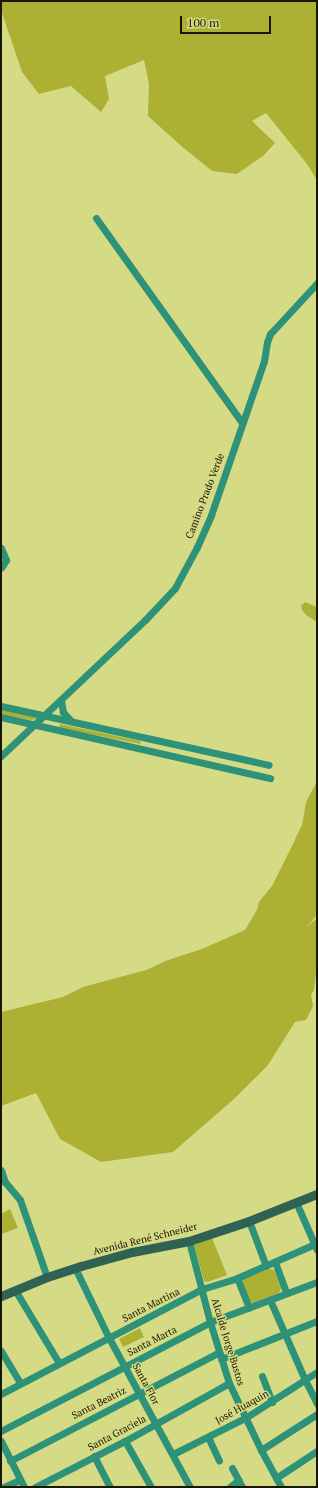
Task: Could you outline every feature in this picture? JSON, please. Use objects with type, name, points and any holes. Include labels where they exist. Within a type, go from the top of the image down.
[{"type":"main road","name":"Avenida René Schneider","points":[[1,1296],[47,1277],[75,1268],[132,1252],[190,1241],[249,1221],[317,1194]]},
{"type":"street","points":[[96,218],[242,423]]},
{"type":"street","name":"Camino Prado Verde","points":[[1,756],[146,620],[174,588],[188,564],[211,515],[264,361],[270,334],[317,283]]},
{"type":"street","points":[[1,548],[6,560],[1,568]]},
{"type":"street","points":[[61,700],[62,708],[67,718],[74,722]]},
{"type":"street","points":[[1,706],[268,765]]},
{"type":"street","points":[[1,717],[270,778]]},
{"type":"street","points":[[18,721],[21,728],[19,738]]},
{"type":"street","points":[[143,749],[146,738]]},
{"type":"street","points":[[1,1170],[5,1182],[20,1200],[47,1277]]},
{"type":"street","points":[[296,1202],[316,1247]]},
{"type":"street","points":[[249,1221],[266,1266]]},
{"type":"street","name":"Alcalde Jorge Bustos","points":[[190,1241],[210,1322],[229,1383],[245,1418],[281,1487]]},
{"type":"street","name":"Santa Martina","points":[[1,1394],[202,1289],[237,1278],[316,1247]]},
{"type":"street","points":[[275,1262],[286,1293]]},
{"type":"street","name":"Santa Flor","points":[[75,1268],[109,1338],[190,1487]]},
{"type":"street","points":[[237,1278],[249,1308]]},
{"type":"street","name":"Santa Marta","points":[[1,1431],[210,1322],[317,1282]]},
{"type":"street","points":[[14,1290],[59,1363]]},
{"type":"street","points":[[270,1300],[317,1404]]},
{"type":"street","name":"Santa Beatriz","points":[[10,1461],[139,1394],[220,1356],[317,1321]]},
{"type":"street","points":[[1,1351],[20,1383]]},
{"type":"street","name":"José Huaquin","points":[[173,1454],[245,1418],[317,1372]]},
{"type":"street","points":[[262,1376],[272,1402]]},
{"type":"street","name":"Santa Graciela","points":[[35,1487],[125,1441],[229,1383]]},
{"type":"street","points":[[261,1450],[317,1414]]},
{"type":"street","points":[[208,1437],[219,1460]]},
{"type":"street","points":[[125,1441],[151,1487]]},
{"type":"street","points":[[1,1442],[19,1480],[24,1487]]},
{"type":"street","points":[[276,1478],[317,1451]]},
{"type":"street","points":[[94,1456],[110,1487]]},
{"type":"street","points":[[230,1487],[240,1484],[232,1468]]},
{"type":"street","points":[[4,1487],[19,1480]]},
{"type":"shaded area","points":[[1,1],[317,1],[317,180],[307,164],[266,113],[252,121],[275,143],[263,156],[237,174],[212,171],[148,116],[149,84],[144,60],[105,76],[109,99],[101,112],[71,86],[39,94],[22,72],[1,10]]},
{"type":"shaded area","points":[[305,602],[317,607],[317,622],[306,615],[302,610],[301,606]]},
{"type":"shaded area","points":[[1,709],[37,717],[36,719],[31,720],[1,714]]},
{"type":"shaded area","points":[[60,724],[140,741],[141,744],[59,728]]},
{"type":"shaded area","points":[[317,781],[317,915],[306,928],[317,918],[317,965],[314,990],[311,995],[313,1006],[306,1020],[295,1022],[268,1065],[234,1099],[173,1152],[101,1162],[60,1139],[36,1093],[1,1106],[1,1012],[63,997],[83,987],[146,970],[168,960],[202,949],[245,930],[257,910],[259,902],[272,886],[291,848],[302,825],[306,802]]},
{"type":"shaded area","points":[[10,1209],[18,1228],[1,1234],[1,1214]]},
{"type":"shaded area","points":[[212,1238],[227,1275],[207,1282],[204,1281],[194,1245]]},
{"type":"shaded area","points":[[272,1269],[275,1272],[281,1288],[279,1293],[253,1303],[249,1301],[242,1282],[243,1279]]},
{"type":"shaded area","points":[[140,1328],[144,1337],[123,1347],[119,1339]]}]
